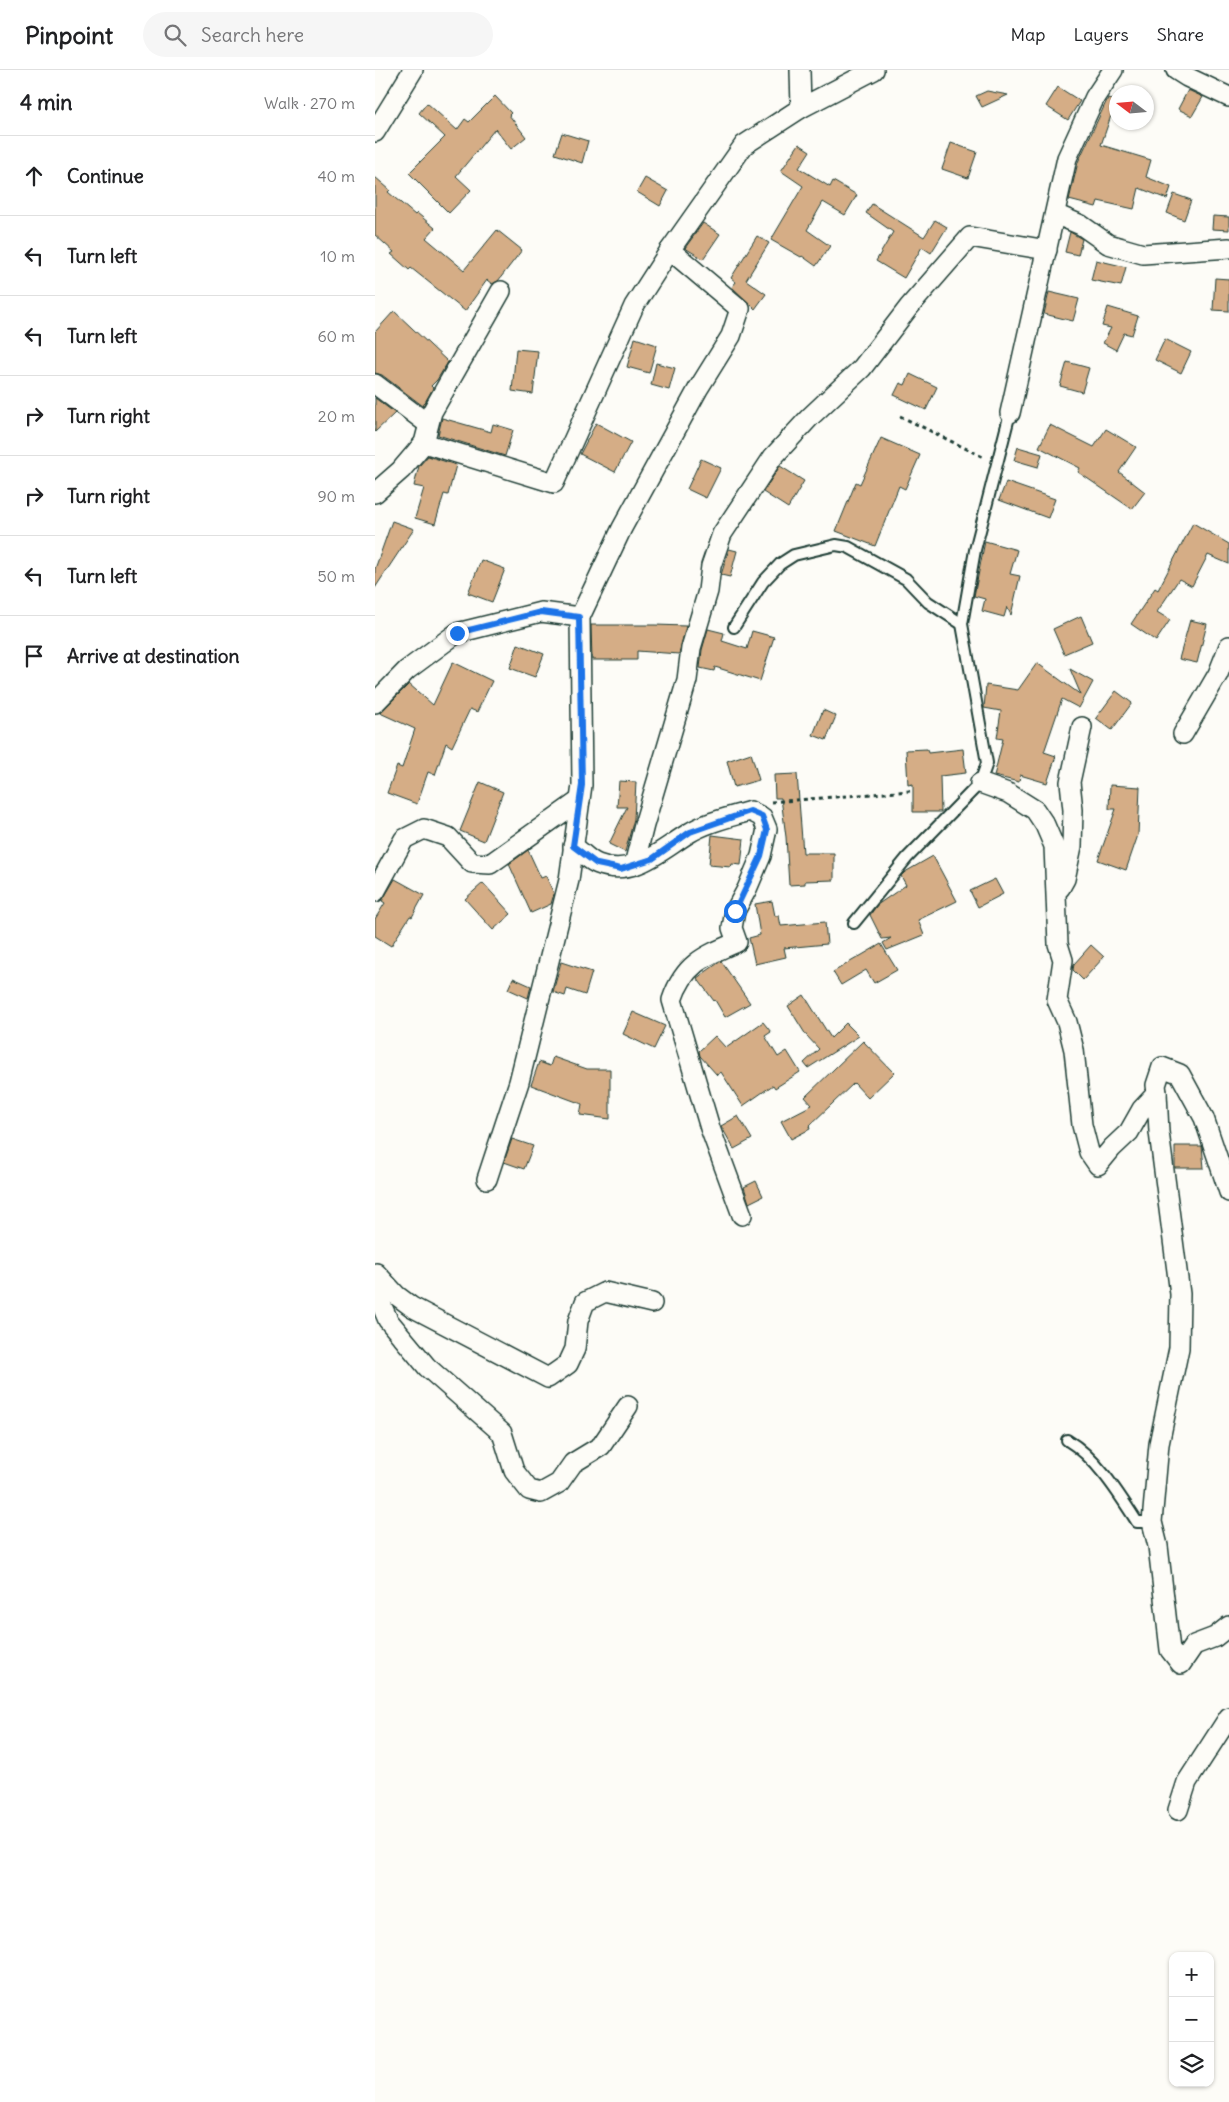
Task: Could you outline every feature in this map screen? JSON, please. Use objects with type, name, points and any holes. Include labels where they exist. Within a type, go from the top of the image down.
[{"type":"street","points":[[375,132],[413,70]]},
{"type":"street","points":[[800,70],[801,108]]},
{"type":"street","points":[[424,443],[554,484],[634,306],[670,250],[744,145],[801,108],[874,70]]},
{"type":"street","points":[[1010,413],[1067,158],[1095,97],[1113,70]]},
{"type":"street","points":[[1176,70],[1187,78],[1229,97]]},
{"type":"street","points":[[1055,214],[1081,225],[1109,244],[1143,254],[1229,248]]},
{"type":"street","points":[[634,865],[687,680],[691,648],[708,591],[711,566],[722,534],[732,521],[753,485],[773,457],[810,417],[862,368],[909,307],[970,236],[1047,250]]},
{"type":"street","points":[[487,1178],[519,1082],[569,880],[582,785],[579,617],[622,528],[699,389],[731,336],[740,309],[670,250]]},
{"type":"street","points":[[375,493],[401,470],[424,443],[432,412],[501,291]]},
{"type":"street","points":[[375,384],[428,424]]},
{"type":"street","points":[[375,703],[407,670],[457,633],[541,612],[579,617]]},
{"type":"street","points":[[1183,734],[1218,674],[1229,646]]},
{"type":"street","points":[[1057,896],[1065,879],[1072,846],[1073,810],[1070,782],[1082,727]]},
{"type":"street","points":[[979,783],[1008,793],[1035,810],[1045,824],[1054,846],[1058,944],[1063,960],[1057,1000],[1067,1022],[1074,1050],[1082,1126],[1089,1152],[1098,1165],[1129,1132],[1141,1109],[1157,1093]]},
{"type":"street","points":[[375,892],[404,839],[424,829],[449,837],[472,863],[490,864],[580,800]]},
{"type":"street","points":[[573,846],[597,864],[621,869],[652,859],[690,832],[750,811],[762,816],[767,830],[761,856],[735,911],[731,928],[737,942],[710,954],[687,970],[677,982],[672,1000],[710,1128],[742,1215]]},
{"type":"street","points":[[1229,1192],[1204,1118],[1180,1074],[1162,1067],[1157,1085],[1159,1132],[1180,1294],[1179,1348],[1159,1444],[1152,1522],[1158,1546],[1170,1650],[1181,1664],[1194,1645],[1215,1637],[1229,1626]]},
{"type":"street","points":[[379,1276],[395,1295],[412,1307],[549,1378],[568,1364],[575,1350],[578,1321],[585,1302],[605,1292],[653,1303]]},
{"type":"street","points":[[379,1276],[376,1292],[388,1320],[427,1367],[502,1433],[514,1471],[529,1490],[541,1493],[559,1483],[573,1464],[601,1446],[628,1406]]},
{"type":"street","points":[[1178,1810],[1187,1782],[1229,1717]]},
{"type":"lane","points":[[854,923],[907,858],[979,783],[987,763],[962,624],[975,550],[1010,413]]},
{"type":"lane","points":[[734,627],[763,582],[780,564],[794,556],[836,545],[848,547],[907,579],[928,602],[962,624]]},
{"type":"lane","points":[[1067,1440],[1077,1446],[1113,1485],[1137,1522],[1152,1522]]},
{"type":"path","points":[[900,416],[997,464]]},
{"type":"path","points":[[750,811],[763,803],[910,791]]},
{"type":"building","points":[[1058,87],[1080,101],[1068,120],[1046,106]]},
{"type":"building","points":[[1188,90],[1203,97],[1192,116],[1178,109]]},
{"type":"building","points":[[987,91],[1008,95],[982,107],[976,96]]},
{"type":"building","points":[[495,96],[511,113],[509,115],[526,137],[511,149],[495,129],[456,176],[471,190],[449,213],[409,173],[445,137],[419,113],[427,103],[457,130],[465,119],[469,122]]},
{"type":"building","points":[[1109,98],[1109,122],[1101,145],[1151,160],[1146,177],[1171,187],[1167,199],[1139,188],[1134,209],[1098,201],[1096,207],[1069,200],[1078,162]]},
{"type":"building","points":[[562,133],[588,141],[582,163],[555,154]]},
{"type":"building","points":[[951,143],[977,152],[968,178],[942,169]]},
{"type":"building","points":[[799,144],[810,151],[799,168],[830,187],[833,181],[857,195],[845,215],[823,202],[807,230],[830,246],[816,266],[802,256],[771,240],[803,186],[781,171]]},
{"type":"building","points":[[375,177],[390,190],[388,192],[415,215],[417,213],[435,228],[426,238],[464,270],[497,230],[522,250],[498,281],[492,284],[487,280],[465,311],[411,268],[409,270],[391,254],[394,252],[375,235]]},
{"type":"building","points":[[645,178],[668,191],[660,206],[637,192]]},
{"type":"building","points":[[1174,194],[1191,200],[1184,220],[1167,213]]},
{"type":"building","points":[[872,204],[924,237],[935,220],[947,227],[931,253],[922,247],[904,278],[876,261],[893,232],[866,213]]},
{"type":"building","points":[[1213,216],[1229,217],[1229,230],[1212,229]]},
{"type":"building","points":[[703,223],[720,234],[703,259],[685,248]]},
{"type":"building","points":[[1070,232],[1082,239],[1078,255],[1065,252]]},
{"type":"building","points":[[757,236],[769,243],[746,280],[766,294],[755,309],[732,287],[736,282],[731,278]]},
{"type":"building","points":[[1096,260],[1126,267],[1121,286],[1091,280]]},
{"type":"building","points":[[1215,278],[1229,279],[1229,311],[1213,310]]},
{"type":"building","points":[[1049,292],[1079,299],[1073,321],[1044,314]]},
{"type":"building","points":[[1108,307],[1138,316],[1132,335],[1124,333],[1116,350],[1103,343],[1111,328],[1102,326]]},
{"type":"building","points":[[394,311],[448,362],[431,386],[433,388],[423,406],[382,375],[375,373],[375,332]]},
{"type":"building","points":[[635,338],[657,345],[649,373],[627,367]]},
{"type":"building","points":[[1165,339],[1191,352],[1181,373],[1155,360]]},
{"type":"building","points":[[516,349],[538,351],[533,394],[512,391]]},
{"type":"building","points":[[1067,362],[1089,368],[1082,392],[1060,386]]},
{"type":"building","points":[[656,363],[675,368],[669,390],[651,385]]},
{"type":"building","points":[[910,374],[937,387],[926,410],[894,395],[900,383],[905,385]]},
{"type":"building","points":[[375,398],[395,413],[375,432]]},
{"type":"building","points":[[442,418],[491,432],[493,424],[513,430],[505,456],[438,435]]},
{"type":"building","points":[[596,423],[631,442],[615,472],[580,454]]},
{"type":"building","points":[[1050,425],[1094,447],[1106,429],[1136,447],[1119,472],[1145,492],[1132,509],[1078,472],[1080,468],[1039,447]]},
{"type":"building","points":[[881,438],[920,455],[905,489],[899,486],[875,546],[836,531],[856,482],[860,484]]},
{"type":"building","points":[[1018,447],[1042,454],[1038,467],[1014,460]]},
{"type":"building","points":[[428,456],[456,465],[448,495],[444,494],[435,524],[415,518],[424,488],[414,486],[419,466]]},
{"type":"building","points":[[701,459],[721,468],[706,498],[687,489]]},
{"type":"building","points":[[780,466],[804,481],[788,508],[763,492]]},
{"type":"building","points":[[1006,482],[1055,499],[1048,518],[999,500]]},
{"type":"building","points":[[392,521],[414,529],[375,588],[375,569]]},
{"type":"building","points":[[1193,523],[1229,544],[1229,564],[1208,555],[1192,586],[1179,579],[1157,612],[1170,620],[1156,641],[1131,624],[1155,588],[1158,590]]},
{"type":"building","points":[[985,541],[1017,550],[1010,574],[1020,576],[1011,615],[1007,607],[1004,617],[982,611],[985,599],[974,596]]},
{"type":"building","points":[[729,549],[737,551],[730,577],[721,575]]},
{"type":"building","points":[[481,560],[505,569],[492,602],[468,593]]},
{"type":"building","points":[[1081,616],[1092,642],[1064,654],[1053,629]]},
{"type":"building","points":[[1190,620],[1207,624],[1197,663],[1179,659]]},
{"type":"building","points":[[591,625],[686,626],[679,654],[637,651],[637,660],[592,660]]},
{"type":"building","points":[[708,629],[724,633],[722,641],[747,649],[752,631],[774,637],[760,681],[715,667],[714,671],[700,668],[702,650]]},
{"type":"building","points":[[518,644],[544,654],[535,677],[510,668]]},
{"type":"building","points":[[453,662],[492,681],[477,712],[470,709],[452,747],[446,743],[435,775],[428,772],[417,804],[387,793],[397,766],[402,768],[415,729],[380,713],[409,684],[433,705]]},
{"type":"building","points":[[1037,663],[1081,695],[1070,669],[1093,682],[1079,708],[1062,699],[1044,752],[1056,756],[1047,783],[1020,775],[1019,782],[994,776],[1003,739],[997,738],[1001,711],[984,708],[986,685],[1018,690]]},
{"type":"building","points":[[1116,691],[1132,703],[1112,730],[1096,718]]},
{"type":"building","points":[[823,710],[836,716],[826,740],[813,735]]},
{"type":"building","points":[[927,749],[928,753],[963,749],[966,773],[940,776],[941,812],[913,812],[913,784],[908,785],[906,750]]},
{"type":"building","points":[[751,753],[759,780],[734,787],[727,761]]},
{"type":"building","points":[[797,774],[803,853],[834,853],[834,880],[805,881],[805,884],[789,885],[781,798],[775,798],[774,775]]},
{"type":"building","points":[[619,781],[636,782],[634,819],[625,852],[609,844],[627,807],[617,807]]},
{"type":"building","points":[[480,782],[503,792],[484,841],[460,831]]},
{"type":"building","points":[[1110,785],[1140,787],[1138,835],[1126,870],[1098,860],[1116,809],[1109,809]]},
{"type":"building","points":[[712,835],[744,839],[741,865],[732,864],[731,867],[709,865]]},
{"type":"building","points":[[528,850],[541,878],[546,876],[554,894],[551,904],[531,913],[509,864]]},
{"type":"building","points":[[933,856],[957,901],[918,920],[924,935],[887,950],[883,943],[891,938],[882,939],[870,915],[877,905],[906,885],[901,876],[905,872]]},
{"type":"building","points":[[395,879],[424,895],[412,917],[410,916],[391,946],[375,936],[375,919],[385,903],[382,901]]},
{"type":"building","points":[[995,879],[1003,894],[978,907],[970,891]]},
{"type":"building","points":[[483,883],[511,914],[493,930],[465,899]]},
{"type":"building","points":[[772,901],[775,916],[779,916],[781,926],[825,922],[827,944],[784,948],[786,957],[755,964],[749,938],[760,935],[755,904]]},
{"type":"building","points":[[881,944],[897,970],[874,983],[866,970],[841,985],[833,972]]},
{"type":"building","points":[[1091,945],[1104,957],[1083,980],[1073,970],[1074,964]]},
{"type":"building","points":[[721,961],[750,1003],[725,1017],[715,1000],[697,978]]},
{"type":"building","points":[[561,962],[592,972],[585,995],[567,989],[565,996],[553,992]]},
{"type":"building","points":[[513,978],[531,986],[528,998],[508,989]]},
{"type":"building","points":[[804,995],[831,1038],[846,1023],[859,1036],[808,1068],[804,1063],[819,1049],[806,1035],[788,1006]]},
{"type":"building","points":[[633,1012],[665,1026],[654,1049],[623,1034]]},
{"type":"building","points":[[763,1022],[771,1032],[765,1036],[778,1057],[787,1051],[800,1072],[775,1088],[773,1085],[743,1106],[721,1072],[717,1075],[700,1056],[699,1051],[715,1036],[726,1048]]},
{"type":"building","points":[[863,1041],[894,1073],[868,1098],[854,1083],[809,1126],[810,1129],[791,1139],[781,1121],[812,1105],[805,1097]]},
{"type":"building","points":[[553,1057],[587,1069],[610,1069],[610,1119],[580,1115],[582,1104],[531,1085],[539,1062],[550,1066]]},
{"type":"building","points":[[738,1116],[752,1139],[734,1149],[721,1126]]},
{"type":"building","points":[[512,1139],[533,1146],[524,1169],[504,1162]]},
{"type":"building","points":[[1175,1146],[1202,1146],[1204,1168],[1175,1168]]},
{"type":"building","points":[[756,1181],[763,1196],[749,1203],[744,1187]]},
{"type":"route","points":[[457,633],[541,612],[579,617],[582,785],[573,846],[597,864],[621,869],[652,859],[690,832],[750,811],[762,816],[767,830],[761,856],[735,911]]}]
